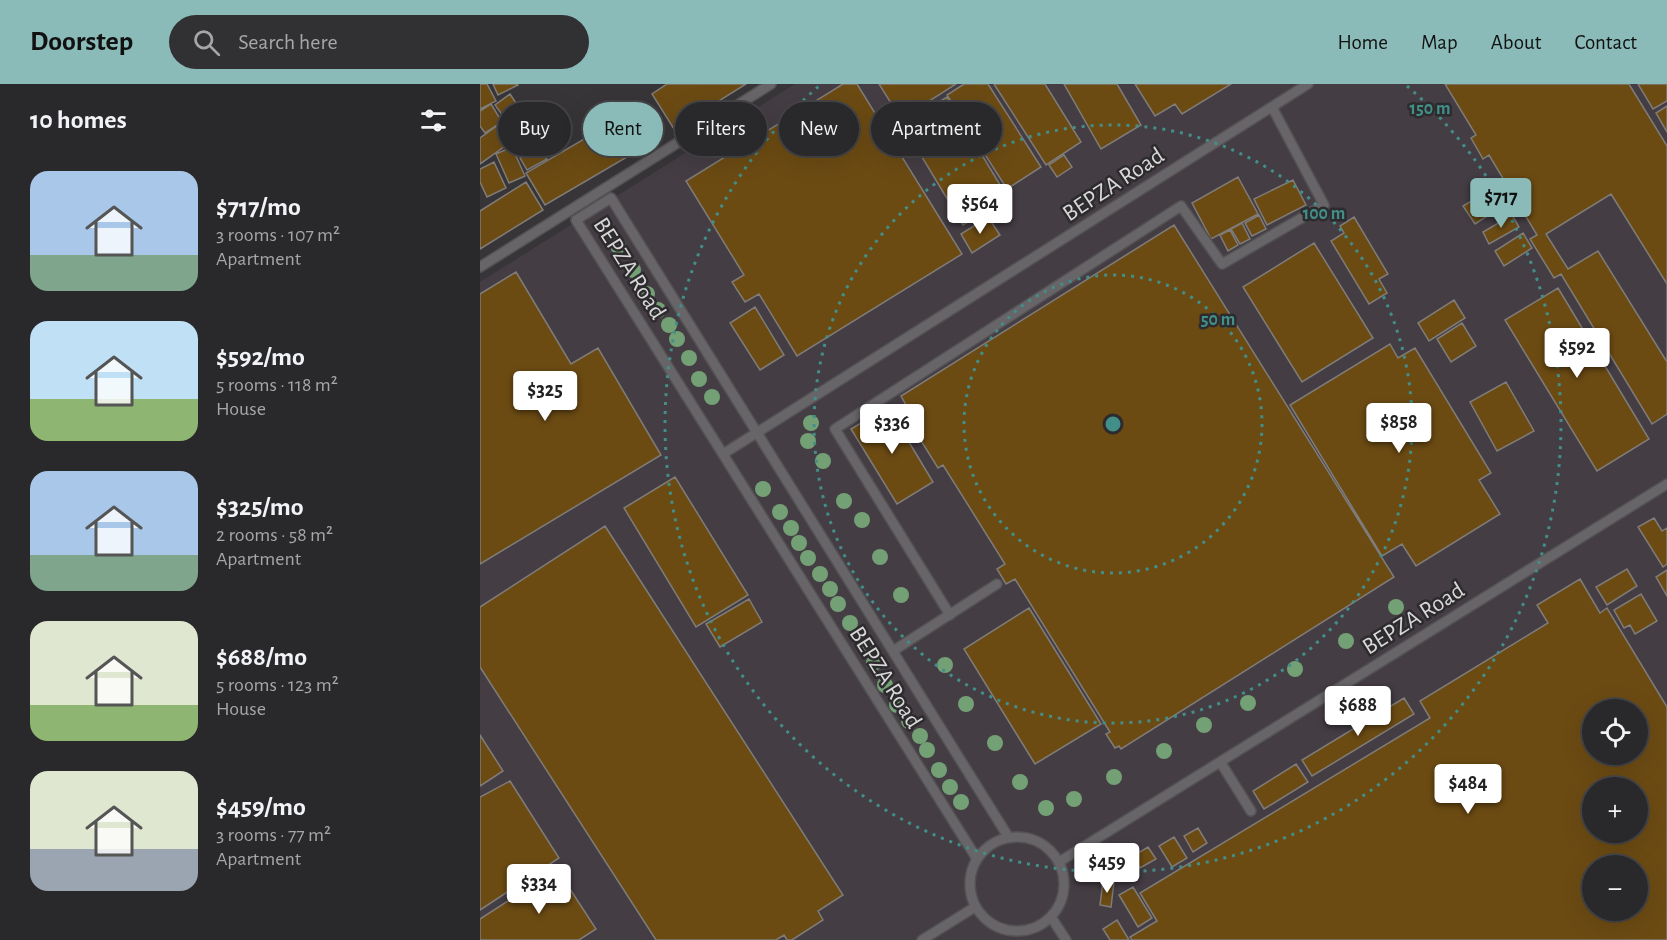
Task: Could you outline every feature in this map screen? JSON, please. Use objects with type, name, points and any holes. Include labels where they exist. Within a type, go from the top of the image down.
[{"type":"lane","name":"BEPZA Road","points":[[480,267],[771,84]]},
{"type":"lane","name":"BEPZA Road","points":[[723,454],[758,434],[1308,84]]},
{"type":"lane","points":[[950,615],[835,429],[1181,206],[1222,264],[1324,205],[1272,106]]},
{"type":"lane","name":"BEPZA Road","points":[[977,859],[576,220],[611,198],[1009,838]]},
{"type":"lane","name":"BEPZA Road","points":[[1059,862],[1667,484]]},
{"type":"lane","points":[[893,651],[997,584]]},
{"type":"lane","points":[[1221,763],[1251,811]]},
{"type":"lane","points":[[1018,837],[1037,842],[1059,862],[1064,891],[1057,909],[1043,924],[1025,931],[996,927],[975,907],[970,888],[972,868],[977,859],[991,845],[1009,838],[1018,837]]},
{"type":"lane","points":[[922,940],[975,907]]},
{"type":"lane","points":[[1051,917],[1066,940]]},
{"type":"lane","points":[[1025,931],[1031,940]]},
{"type":"shaded area","points":[[795,84],[1667,84],[1667,940],[480,940],[480,282],[680,156],[767,156],[766,102]]},
{"type":"building","points":[[480,84],[487,84],[496,101],[480,109]]},
{"type":"building","points":[[493,84],[517,84],[518,85],[498,95]]},
{"type":"building","points":[[667,84],[746,84],[717,102],[675,102],[674,129],[663,112],[663,102],[657,102],[652,94]]},
{"type":"building","points":[[843,84],[857,84],[871,107],[871,156],[901,156],[962,254],[797,356],[759,294],[745,302],[732,282],[744,275],[686,181],[726,156],[767,156],[767,131],[779,124],[779,156],[859,156],[859,102],[814,102]]},
{"type":"building","points":[[879,84],[956,84],[928,102],[890,102]]},
{"type":"building","points":[[964,84],[988,84],[999,102],[951,102],[947,95]]},
{"type":"building","points":[[994,84],[1045,84],[1081,142],[1046,165]]},
{"type":"building","points":[[1064,84],[1117,84],[1141,125],[1101,149]]},
{"type":"building","points":[[1135,84],[1231,84],[1182,114],[1175,104],[1155,116]]},
{"type":"building","points":[[1445,84],[1629,84],[1667,146],[1667,414],[1652,424],[1561,274],[1554,278],[1530,239],[1537,235],[1489,155],[1483,159],[1471,138],[1476,135]]},
{"type":"building","points":[[1638,84],[1667,84],[1667,101],[1653,109]]},
{"type":"building","points":[[510,94],[515,102],[499,102]]},
{"type":"building","points":[[947,97],[950,102],[939,102]]},
{"type":"building","points":[[491,104],[498,115],[498,125],[485,133],[480,126],[480,111]]},
{"type":"building","points":[[1002,106],[1041,167],[1007,189],[986,156],[1002,156]]},
{"type":"building","points":[[1667,106],[1667,132],[1656,113]]},
{"type":"building","points":[[498,125],[498,151],[480,164],[480,138]]},
{"type":"building","points":[[583,140],[583,156],[627,157],[545,205],[526,173],[555,156],[571,156],[571,147]]},
{"type":"building","points":[[496,154],[516,156],[525,176],[509,183]]},
{"type":"building","points":[[1064,155],[1072,167],[1057,177],[1049,165]]},
{"type":"building","points":[[545,156],[547,159],[527,170],[520,158]]},
{"type":"building","points":[[921,156],[983,156],[1008,198],[963,225]]},
{"type":"building","points":[[494,162],[506,188],[487,197],[480,182],[480,169]]},
{"type":"building","points":[[1238,177],[1258,214],[1211,239],[1192,203]]},
{"type":"building","points":[[1293,180],[1306,205],[1267,225],[1254,199]]},
{"type":"building","points":[[526,182],[543,210],[480,249],[480,211]]},
{"type":"building","points":[[1611,194],[1667,284],[1667,362],[1598,251],[1568,269],[1546,234]]},
{"type":"building","points":[[1478,197],[1489,215],[1475,224],[1463,206]]},
{"type":"building","points":[[1259,215],[1266,229],[1252,236],[1245,223]]},
{"type":"building","points":[[1512,215],[1519,227],[1489,244],[1483,232]]},
{"type":"building","points":[[988,217],[1000,235],[972,253],[961,234]]},
{"type":"building","points":[[1354,217],[1388,274],[1379,279],[1387,293],[1369,304],[1331,241],[1344,233],[1340,226]]},
{"type":"building","points":[[1242,223],[1250,239],[1240,244],[1231,229]]},
{"type":"building","points":[[1174,225],[1394,577],[1121,749],[1119,746],[1115,748],[1106,734],[1110,732],[1015,579],[1006,584],[997,569],[1005,564],[943,465],[938,468],[905,415],[910,412],[901,396]]},
{"type":"building","points":[[1230,230],[1238,245],[1228,251],[1220,235]]},
{"type":"building","points":[[1523,233],[1532,248],[1504,266],[1495,251]]},
{"type":"building","points":[[1314,243],[1373,338],[1302,382],[1243,287]]},
{"type":"building","points":[[516,272],[571,364],[598,348],[661,455],[480,564],[480,294]]},
{"type":"building","points":[[1558,288],[1649,439],[1597,471],[1505,320]]},
{"type":"building","points":[[1454,300],[1465,318],[1429,341],[1418,323]]},
{"type":"building","points":[[755,307],[784,355],[760,370],[730,323]]},
{"type":"building","points":[[1462,323],[1476,346],[1451,362],[1437,339]]},
{"type":"building","points":[[1390,344],[1398,358],[1415,348],[1491,473],[1479,480],[1500,514],[1416,566],[1402,544],[1382,556],[1290,405]]},
{"type":"building","points":[[1506,382],[1534,431],[1497,451],[1470,402]]},
{"type":"building","points":[[888,407],[933,482],[897,504],[851,429]]},
{"type":"building","points":[[675,477],[748,595],[696,627],[624,508]]},
{"type":"building","points":[[1654,518],[1662,531],[1667,528],[1667,564],[1663,567],[1638,527]]},
{"type":"building","points":[[605,526],[843,895],[818,911],[823,920],[792,940],[787,940],[784,935],[776,940],[656,940],[480,667],[480,607]]},
{"type":"building","points":[[1627,569],[1637,586],[1607,605],[1596,587]]},
{"type":"building","points":[[1667,570],[1667,596],[1656,577]]},
{"type":"building","points":[[1580,579],[1600,613],[1607,608],[1667,707],[1667,940],[1132,940],[1130,937],[1157,921],[1140,893],[1430,718],[1420,701],[1548,623],[1537,605]]},
{"type":"building","points":[[1641,594],[1657,621],[1635,634],[1630,625],[1624,628],[1614,610]]},
{"type":"building","points":[[749,599],[762,622],[720,647],[706,624]]},
{"type":"building","points":[[1029,608],[1101,724],[1035,764],[964,649]]},
{"type":"building","points":[[1404,698],[1414,714],[1312,776],[1302,760]]},
{"type":"building","points":[[480,735],[503,771],[480,786]]},
{"type":"building","points":[[1296,764],[1308,782],[1264,809],[1253,791]]},
{"type":"building","points":[[510,781],[559,858],[480,910],[480,797]]},
{"type":"building","points":[[1198,828],[1207,843],[1193,852],[1184,836]]},
{"type":"building","points":[[1174,837],[1187,858],[1172,867],[1159,846]]},
{"type":"building","points":[[1148,847],[1156,859],[1140,868],[1133,856]]},
{"type":"building","points":[[557,869],[596,929],[579,940],[480,940],[480,919]]},
{"type":"building","points":[[1103,881],[1114,882],[1111,907],[1100,905]]},
{"type":"building","points":[[1133,887],[1152,918],[1138,927],[1119,895]]},
{"type":"building","points":[[1117,920],[1129,940],[1110,940],[1103,929]]}]
